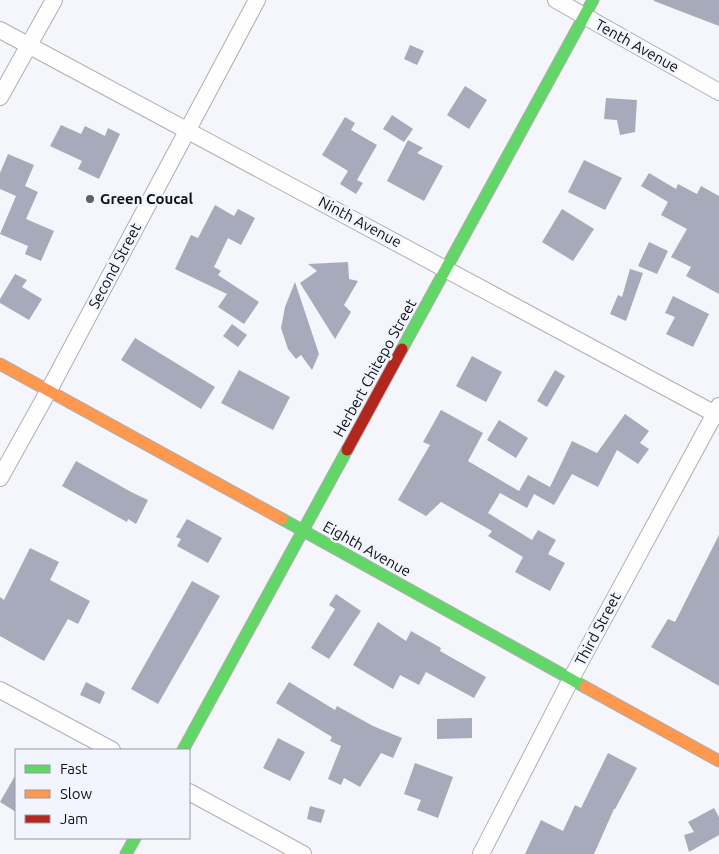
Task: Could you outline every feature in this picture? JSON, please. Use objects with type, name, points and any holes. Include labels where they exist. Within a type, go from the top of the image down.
[{"type":"main road","name":"Herbert Chitepo Street","points":[[184,749],[593,0]]},
{"type":"main road","name":"Eighth Avenue","points":[[0,364],[719,761]]},
{"type":"main road","points":[[126,854],[134,839]]},
{"type":"street","points":[[0,97],[54,0]]},
{"type":"street","name":"Second Street","points":[[0,478],[257,0]]},
{"type":"street","name":"Tenth Avenue","points":[[556,0],[719,92]]},
{"type":"street","name":"Ninth Avenue","points":[[0,30],[718,412]]},
{"type":"street","name":"Third Street","points":[[481,854],[571,680],[718,412]]},
{"type":"street","points":[[0,690],[110,749]]},
{"type":"street","points":[[190,793],[303,854]]},
{"type":"building","points":[[719,0],[719,26],[654,1]]},
{"type":"building","points":[[410,45],[424,51],[417,65],[404,59]]},
{"type":"building","points":[[465,86],[487,100],[469,129],[447,115]]},
{"type":"building","points":[[606,98],[637,100],[635,132],[620,135],[617,120],[604,119]]},
{"type":"building","points":[[392,115],[413,129],[404,142],[383,129]]},
{"type":"building","points":[[345,117],[355,123],[351,130],[377,145],[357,180],[363,183],[356,194],[340,184],[348,171],[322,155]]},
{"type":"building","points":[[61,125],[81,134],[85,126],[105,136],[108,128],[120,134],[99,179],[78,169],[82,161],[50,146]]},
{"type":"building","points":[[408,140],[423,148],[417,153],[443,166],[424,201],[387,181]]},
{"type":"building","points":[[8,154],[34,165],[25,186],[38,192],[26,219],[54,231],[41,261],[25,254],[28,246],[0,234],[16,196],[0,189],[0,173]]},
{"type":"building","points":[[584,160],[622,178],[605,210],[568,192]]},
{"type":"building","points":[[649,173],[676,189],[678,184],[697,194],[701,186],[719,196],[719,294],[686,276],[691,267],[671,257],[687,229],[661,215],[668,202],[641,186]]},
{"type":"building","points":[[215,205],[234,216],[238,209],[255,218],[241,245],[228,238],[214,267],[221,271],[218,275],[259,302],[244,324],[218,307],[227,294],[175,269],[191,235],[198,238]]},
{"type":"building","points":[[562,209],[594,229],[573,261],[542,242]]},
{"type":"building","points":[[649,242],[668,251],[657,274],[638,266]]},
{"type":"building","points":[[348,262],[349,279],[358,281],[344,305],[351,312],[335,339],[300,283],[317,271],[308,264]]},
{"type":"building","points":[[630,269],[643,273],[626,321],[610,314],[618,295],[622,297]]},
{"type":"building","points":[[15,274],[27,280],[22,287],[42,299],[29,320],[0,303],[0,299]]},
{"type":"building","points":[[295,282],[319,354],[312,370],[301,355],[296,359],[288,349],[281,328],[285,307]]},
{"type":"building","points":[[673,296],[709,314],[693,347],[666,334],[675,317],[665,313]]},
{"type":"building","points":[[232,324],[247,335],[238,347],[223,336]]},
{"type":"building","points":[[135,338],[215,387],[201,409],[121,360]]},
{"type":"building","points":[[472,356],[502,372],[486,402],[456,386]]},
{"type":"building","points":[[239,370],[290,397],[273,430],[221,403]]},
{"type":"building","points":[[555,370],[565,376],[547,407],[537,401]]},
{"type":"building","points":[[441,410],[483,433],[468,461],[519,491],[528,475],[550,487],[572,441],[597,453],[625,414],[649,431],[640,443],[649,449],[638,464],[617,450],[598,487],[572,474],[554,505],[534,494],[527,508],[500,493],[488,513],[532,540],[538,530],[556,540],[548,554],[565,563],[550,591],[515,572],[523,557],[488,536],[492,531],[441,502],[426,516],[398,500],[430,445],[423,442]]},
{"type":"building","points":[[499,420],[528,438],[516,458],[487,440]]},
{"type":"building","points":[[76,461],[148,500],[136,524],[128,519],[127,522],[62,486]]},
{"type":"building","points":[[187,519],[222,538],[208,563],[177,546],[181,539],[176,537]]},
{"type":"building","points":[[719,535],[719,686],[651,647],[668,619],[675,622]]},
{"type":"building","points":[[30,548],[59,562],[50,580],[90,601],[78,624],[68,619],[44,661],[0,636],[0,597],[4,600]]},
{"type":"building","points":[[192,581],[220,596],[158,704],[131,689]]},
{"type":"building","points":[[336,594],[361,611],[329,659],[311,648],[335,609],[329,605]]},
{"type":"building","points":[[378,622],[406,641],[411,631],[441,648],[440,651],[486,677],[474,698],[426,672],[419,685],[400,675],[393,689],[353,665]]},
{"type":"building","points":[[86,682],[105,692],[100,704],[80,695]]},
{"type":"building","points":[[289,682],[335,710],[337,706],[373,726],[402,738],[393,758],[381,753],[360,787],[344,778],[341,785],[328,779],[341,746],[330,741],[332,737],[276,703]]},
{"type":"building","points":[[472,718],[472,738],[437,739],[437,719]]},
{"type":"building","points":[[278,738],[305,752],[290,781],[263,768]]},
{"type":"building","points":[[608,753],[637,768],[614,809],[594,854],[525,854],[541,820],[563,831],[575,805],[581,808]]},
{"type":"building","points":[[415,763],[453,777],[438,818],[417,810],[421,800],[404,794]]},
{"type":"building","points":[[15,776],[15,811],[0,802]]},
{"type":"building","points":[[310,806],[325,810],[321,823],[307,819]]},
{"type":"building","points":[[714,808],[719,817],[719,835],[689,852],[684,835],[694,832],[688,822]]},
{"type":"traffic: fast","points":[[402,349],[593,0]]},
{"type":"traffic: fast","points":[[184,749],[347,450]]},
{"type":"traffic: fast","points":[[282,519],[585,687]]},
{"type":"traffic: fast","points":[[126,854],[134,839]]},
{"type":"traffic: slow","points":[[0,364],[282,519]]},
{"type":"traffic: slow","points":[[585,687],[719,761]]},
{"type":"traffic: jam","points":[[347,450],[402,349]]},
{"type":"place","name":"Green Coucal","points":[[90,199]]}]
